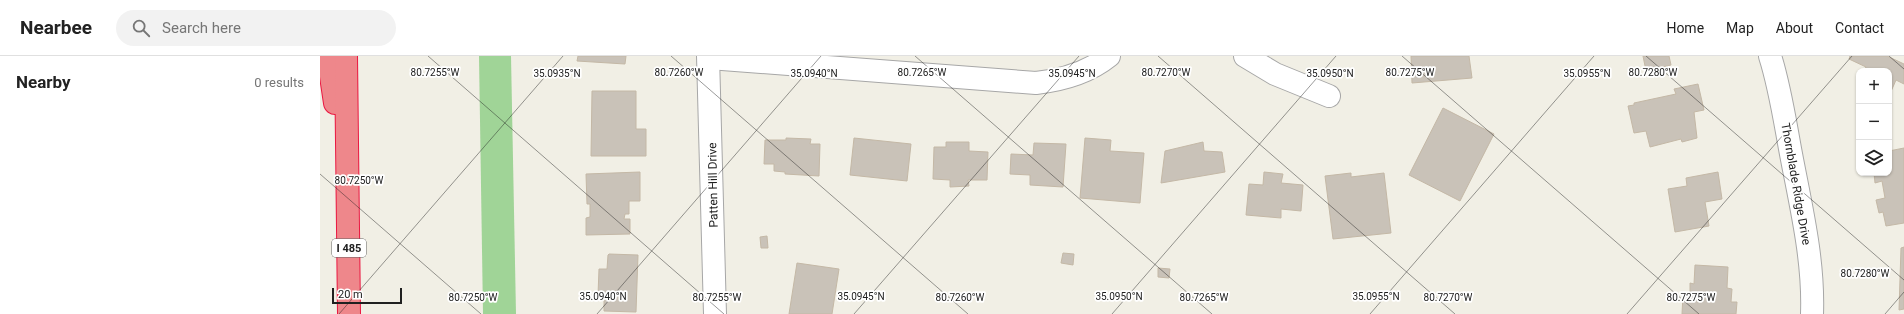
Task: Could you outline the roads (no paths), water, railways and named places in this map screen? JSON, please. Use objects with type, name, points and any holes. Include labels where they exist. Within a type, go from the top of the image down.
[{"type":"highway","points":[[328,56],[348,183]]},
{"type":"highway","name":"I 485","points":[[346,56],[349,314]]},
{"type":"street","points":[[708,57],[1036,82],[1056,81],[1079,74],[1109,56]]},
{"type":"street","points":[[1245,56],[1275,74],[1329,96]]},
{"type":"street","name":"Thornblade Ridge Drive","points":[[1770,56],[1781,103],[1805,226],[1810,267],[1812,314]]},
{"type":"street","name":"Patten Hill Drive","points":[[708,57],[715,314]]}]
